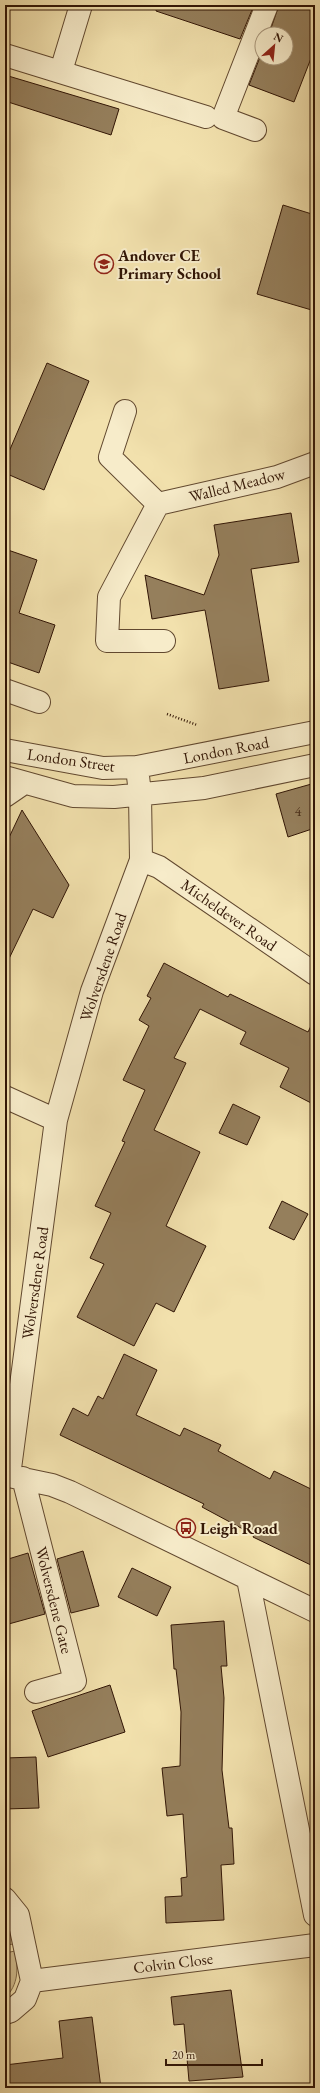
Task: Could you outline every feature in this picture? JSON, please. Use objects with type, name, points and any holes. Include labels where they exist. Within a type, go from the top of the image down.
[{"type":"street","points":[[61,71],[81,5]]},
{"type":"street","points":[[255,130],[223,118],[267,5]]},
{"type":"street","points":[[5,55],[61,71],[206,117]]},
{"type":"street","points":[[125,412],[110,457],[158,504],[109,597],[107,641],[164,641]]},
{"type":"street","name":"Walled Meadow","points":[[158,504],[278,477],[315,463]]},
{"type":"street","points":[[5,690],[40,702]]},
{"type":"street","name":"London Road","points":[[137,767],[315,732]]},
{"type":"street","name":"London Street","points":[[5,750],[103,768],[137,767]]},
{"type":"street","name":"London Road","points":[[140,794],[204,788],[315,765]]},
{"type":"street","name":"Wolversdene Road","points":[[12,1477],[56,1120],[92,991],[141,860],[140,794],[137,767]]},
{"type":"street","points":[[5,796],[15,780]]},
{"type":"street","name":"London Street","points":[[15,780],[73,796],[114,797],[140,794]]},
{"type":"street","name":"Micheldever Road","points":[[141,860],[160,867],[315,974]]},
{"type":"street","points":[[5,1097],[56,1120]]},
{"type":"street","points":[[12,1477],[52,1485],[90,1501],[315,1611]]},
{"type":"street","name":"Wolversdene Gate","points":[[12,1477],[75,1681],[36,1692]]},
{"type":"street","points":[[248,1579],[315,1915]]},
{"type":"street","points":[[5,1899],[18,1915],[32,1981],[24,1999],[5,2013]]},
{"type":"street","name":"Colvin Close","points":[[32,1981],[315,1945]]},
{"type":"shaded area","points":[[5,1918],[10,1926],[14,1944],[5,1945]]},
{"type":"shaded area","points":[[15,1951],[17,1970],[15,1982],[10,1993],[5,1998],[5,1953]]},
{"type":"building","points":[[157,5],[254,5],[240,39],[156,11]]},
{"type":"building","points":[[279,5],[315,5],[315,48],[294,102],[249,85],[256,66],[294,66],[294,26],[272,26]]},
{"type":"building","points":[[5,75],[119,109],[111,135],[5,101]]},
{"type":"building","points":[[283,205],[315,215],[315,311],[257,294]]},
{"type":"building","points":[[47,363],[89,381],[44,490],[5,473],[5,461]]},
{"type":"building","points":[[291,513],[299,562],[251,569],[269,681],[219,689],[205,610],[152,619],[145,575],[204,595],[219,555],[214,525]]},
{"type":"building","points":[[5,549],[37,560],[19,613],[55,625],[39,673],[5,661]]},
{"type":"building","points":[[315,783],[315,828],[288,837],[276,794]]},
{"type":"building","points":[[22,810],[69,885],[53,918],[33,909],[5,967],[5,846]]},
{"type":"building","points":[[164,963],[228,997],[230,994],[308,1032],[315,1018],[315,1105],[280,1087],[289,1068],[240,1044],[246,1032],[200,1009],[174,1058],[186,1063],[154,1130],[200,1152],[166,1226],[206,1246],[174,1312],[156,1303],[134,1346],[77,1317],[104,1264],[90,1258],[111,1213],[95,1206],[125,1142],[122,1141],[145,1090],[123,1080],[149,1026],[139,1020],[151,998],[147,996]]},
{"type":"building","points":[[233,1104],[260,1117],[247,1145],[219,1133]]},
{"type":"building","points":[[282,1201],[308,1214],[294,1240],[269,1228]]},
{"type":"building","points":[[124,1354],[157,1370],[136,1415],[180,1436],[184,1428],[221,1445],[218,1451],[270,1479],[274,1471],[315,1491],[315,1567],[253,1537],[254,1535],[202,1507],[204,1504],[60,1435],[73,1408],[88,1416],[98,1396],[103,1399]]},
{"type":"building","points":[[83,1551],[99,1606],[71,1613],[57,1559]]},
{"type":"building","points":[[28,1553],[45,1614],[5,1625],[5,1560]]},
{"type":"building","points":[[132,1568],[171,1587],[157,1616],[118,1597]]},
{"type":"building","points":[[224,1621],[227,1666],[221,1666],[224,1698],[222,1770],[229,1828],[232,1828],[234,1864],[221,1865],[224,1920],[166,1923],[165,1897],[182,1896],[181,1878],[187,1877],[183,1814],[167,1816],[162,1768],[180,1766],[181,1712],[176,1669],[174,1669],[171,1625]]},
{"type":"building","points":[[110,1685],[125,1732],[48,1757],[32,1711]]},
{"type":"building","points":[[36,1757],[39,1808],[5,1809],[5,1758]]},
{"type":"building","points":[[231,1990],[243,2077],[189,2081],[184,2024],[174,2025],[171,1997]]},
{"type":"building","points":[[92,2017],[101,2088],[5,2088],[5,2065],[63,2058],[59,2021]]},
{"type":"place","name":"Andover CE Primary School","points":[[104,264]]},
{"type":"place","name":"Leigh Road","points":[[186,1528]]}]
